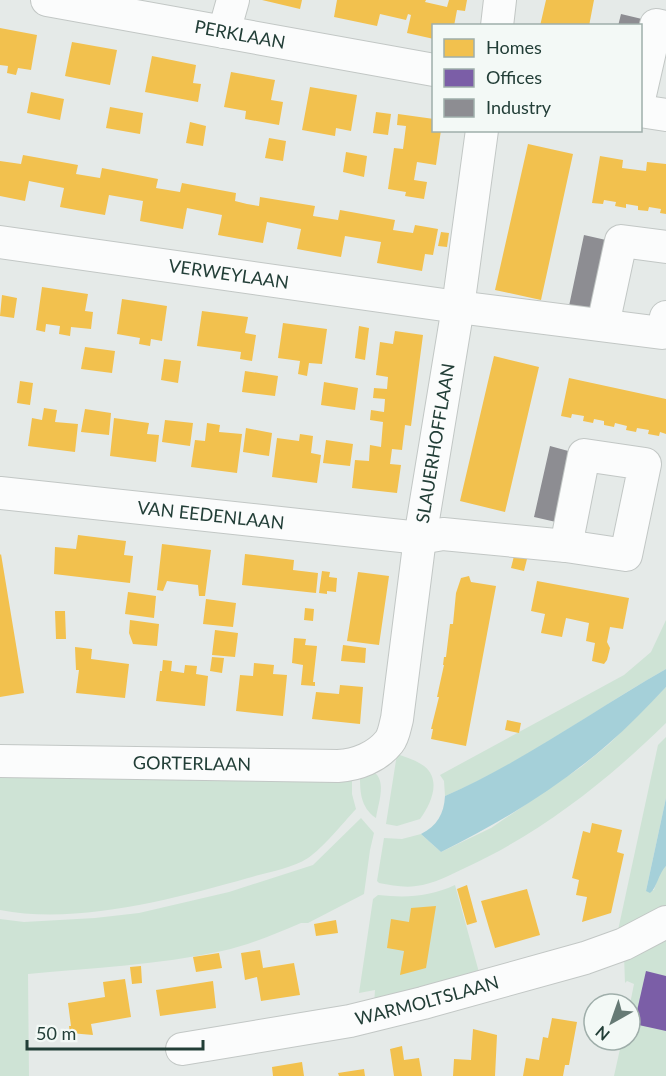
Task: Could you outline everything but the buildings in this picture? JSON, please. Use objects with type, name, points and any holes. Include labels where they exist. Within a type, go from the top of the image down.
[{"type":"street","points":[[224,32],[233,0]]},
{"type":"street","points":[[497,24],[500,0]]},
{"type":"street","name":"PERKLAAN","points":[[60,1],[432,70]]},
{"type":"street","points":[[642,86],[656,25],[666,27]]},
{"type":"street","points":[[642,111],[666,115]]},
{"type":"street","name":"SLAUERHOFFLAAN","points":[[379,751],[391,740],[397,719],[420,537],[458,307],[482,132]]},
{"type":"street","points":[[603,325],[621,241],[666,247]]},
{"type":"street","name":"VERWEYLAAN","points":[[0,242],[458,307],[662,333],[666,317]]},
{"type":"street","name":"VAN EEDENLAAN","points":[[0,493],[420,537],[443,534],[566,546]]},
{"type":"street","name":"GORTERLAAN","points":[[0,761],[338,766],[354,765],[379,751]]},
{"type":"street","name":"WARMOLTSLAAN","points":[[182,1049],[350,1021],[423,1003],[585,958],[624,944],[666,922]]},
{"type":"green space","points":[[666,620],[666,669],[530,752],[445,796],[444,781],[440,775],[624,675],[651,652]]},
{"type":"green space","points":[[666,687],[666,723],[597,785],[547,821],[495,853],[436,881],[407,887],[377,881],[384,838],[402,839],[421,834],[441,852],[491,828],[581,767],[609,744]]},
{"type":"green space","points":[[666,737],[666,798],[646,891],[654,890],[659,874],[666,866],[666,909],[617,935],[658,745]]},
{"type":"green space","points":[[397,754],[424,766],[433,778],[434,785],[431,799],[420,819],[397,826],[386,824]]},
{"type":"green space","points":[[0,769],[352,774],[352,794],[356,809],[314,854],[287,868],[125,908],[93,912],[30,914],[0,910]]},
{"type":"green space","points":[[372,771],[380,780],[381,786],[376,818],[364,804],[360,786],[360,774]]},
{"type":"green space","points":[[361,818],[374,833],[364,894],[308,923],[301,923],[242,946],[198,956],[125,966],[28,974],[29,1076],[0,1076],[0,919],[24,922],[139,913],[229,892],[313,865]]},
{"type":"green space","points":[[455,885],[480,976],[374,1004],[375,990],[359,993],[373,899],[378,895],[427,894]]},
{"type":"green space","points":[[666,935],[666,1076],[614,1076],[619,1052],[642,1052],[642,992],[632,992],[634,984],[627,981],[625,983],[624,956]]},
{"type":"water","points":[[666,669],[666,687],[645,709],[588,761],[548,790],[506,817],[441,852],[421,834],[439,819],[445,796],[530,752]]},
{"type":"water","points":[[666,798],[666,866],[650,893],[646,891]]}]
